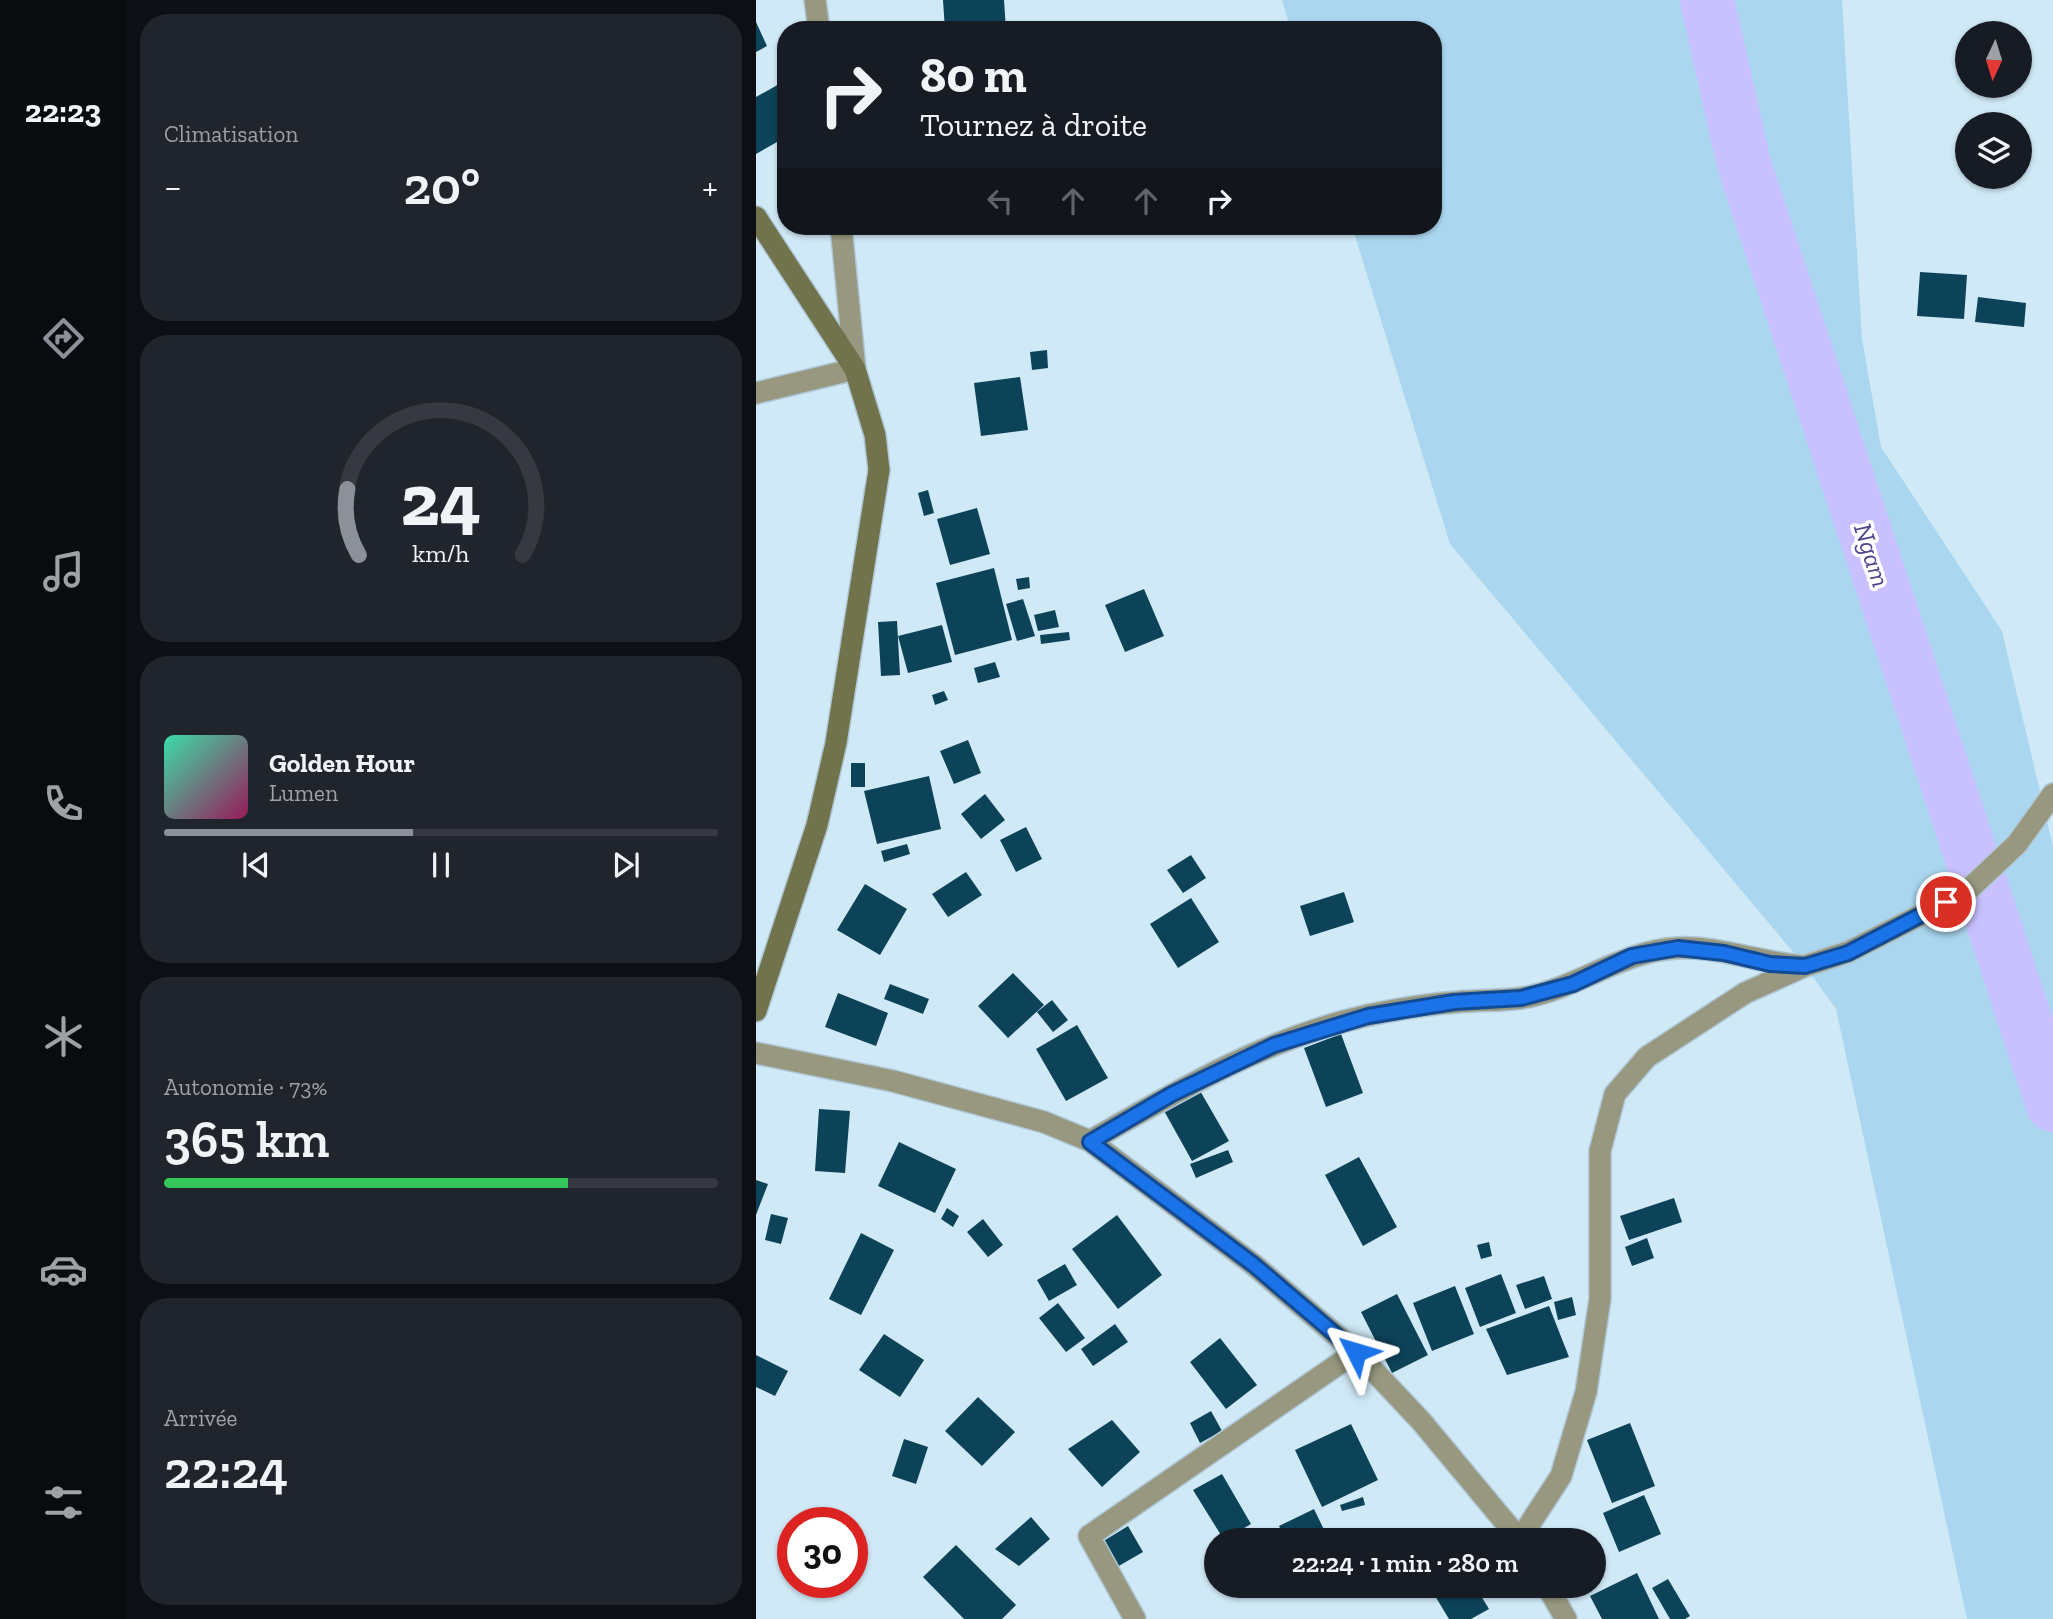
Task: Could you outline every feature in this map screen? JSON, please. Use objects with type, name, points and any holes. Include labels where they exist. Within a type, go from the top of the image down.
[{"type":"street","points":[[814,0],[818,21]]},
{"type":"street","points":[[756,217],[855,369]]},
{"type":"street","points":[[756,1011],[817,825],[836,743],[879,470],[875,435],[855,369],[842,235]]},
{"type":"street","points":[[756,393],[855,369]]},
{"type":"street","points":[[1527,1528],[1561,1476],[1587,1392],[1600,1299],[1600,1151],[1615,1094],[1647,1057],[1745,993],[1805,966],[1848,953],[1966,892],[2017,844],[2053,794]]},
{"type":"street","points":[[1090,1142],[1172,1094],[1274,1045],[1368,1016],[1454,1002],[1521,998],[1573,984],[1632,956],[1678,948],[1724,953],[1770,964],[1805,966]]},
{"type":"street","points":[[756,1053],[905,1084],[1044,1122],[1090,1142],[1254,1265],[1356,1352],[1421,1421],[1511,1528]]},
{"type":"street","points":[[1135,1619],[1088,1536],[1356,1352]]},
{"type":"street","points":[[1554,1598],[1566,1619]]},
{"type":"shaded area","points":[[1282,0],[1842,0],[1862,339],[1881,447],[2002,631],[2053,846],[2053,1619],[1967,1619],[1836,1009],[1805,966],[1450,544],[1355,235],[1442,235],[1442,21],[1288,21]]},
{"type":"building","points":[[943,0],[1004,0],[1005,21],[944,21]]},
{"type":"building","points":[[756,22],[767,46],[756,52]]},
{"type":"building","points":[[777,85],[777,142],[756,154],[756,97]]},
{"type":"building","points":[[1920,272],[1967,275],[1964,319],[1917,316]]},
{"type":"building","points":[[1978,297],[2026,303],[2024,327],[1975,322]]},
{"type":"building","points":[[1047,350],[1048,368],[1032,370],[1030,352]]},
{"type":"building","points":[[1020,377],[1028,430],[981,436],[974,383]]},
{"type":"building","points":[[928,490],[934,513],[924,516],[918,493]]},
{"type":"building","points":[[977,508],[990,554],[950,565],[937,519]]},
{"type":"building","points":[[994,568],[1012,640],[955,655],[936,583]]},
{"type":"building","points":[[1029,577],[1030,588],[1018,590],[1016,579]]},
{"type":"building","points":[[1144,589],[1164,636],[1125,652],[1105,605]]},
{"type":"building","points":[[1023,599],[1035,636],[1017,641],[1006,604]]},
{"type":"building","points":[[1055,610],[1059,627],[1038,631],[1034,615]]},
{"type":"building","points":[[897,621],[900,675],[881,676],[878,622]]},
{"type":"building","points":[[942,625],[952,662],[908,673],[898,636]]},
{"type":"building","points":[[1069,632],[1070,640],[1041,644],[1040,635]]},
{"type":"building","points":[[995,662],[1000,677],[978,683],[974,668]]},
{"type":"building","points":[[944,691],[948,700],[935,705],[932,695]]},
{"type":"building","points":[[968,740],[981,773],[954,784],[940,751]]},
{"type":"building","points":[[851,763],[865,763],[865,787],[851,787]]},
{"type":"building","points":[[929,776],[941,829],[877,844],[864,791]]},
{"type":"building","points":[[985,794],[1005,820],[981,839],[961,814]]},
{"type":"building","points":[[1026,827],[1042,859],[1016,872],[1000,840]]},
{"type":"building","points":[[907,844],[910,854],[884,862],[881,851]]},
{"type":"building","points":[[1191,855],[1206,878],[1183,893],[1167,870]]},
{"type":"building","points":[[966,872],[982,895],[948,917],[932,894]]},
{"type":"building","points":[[865,884],[907,909],[880,955],[837,930]]},
{"type":"building","points":[[1344,892],[1354,922],[1310,936],[1300,906]]},
{"type":"building","points":[[1191,898],[1219,942],[1178,968],[1150,924]]},
{"type":"building","points":[[1013,973],[1044,1005],[1008,1038],[978,1006]]},
{"type":"building","points":[[890,984],[929,999],[923,1014],[884,999]]},
{"type":"building","points":[[838,993],[888,1013],[876,1046],[825,1027]]},
{"type":"building","points":[[1052,1000],[1068,1020],[1053,1032],[1037,1012]]},
{"type":"building","points":[[1077,1025],[1108,1078],[1066,1101],[1036,1049]]},
{"type":"building","points":[[1341,1034],[1363,1093],[1326,1107],[1304,1048]]},
{"type":"building","points":[[1199,1089],[1229,1141],[1192,1161],[1163,1109]]},
{"type":"building","points":[[819,1109],[850,1111],[845,1173],[815,1171]]},
{"type":"building","points":[[899,1142],[956,1169],[935,1213],[878,1186]]},
{"type":"building","points":[[1228,1150],[1233,1162],[1196,1178],[1190,1164]]},
{"type":"building","points":[[1359,1157],[1397,1227],[1363,1246],[1325,1175]]},
{"type":"building","points":[[756,1180],[768,1184],[756,1215]]},
{"type":"building","points":[[1674,1198],[1682,1222],[1629,1240],[1620,1216]]},
{"type":"building","points":[[947,1208],[959,1216],[953,1227],[941,1219]]},
{"type":"building","points":[[771,1214],[788,1218],[781,1244],[765,1240]]},
{"type":"building","points":[[1117,1215],[1162,1275],[1118,1309],[1072,1249]]},
{"type":"building","points":[[983,1219],[1003,1245],[988,1257],[967,1232]]},
{"type":"building","points":[[861,1233],[894,1250],[861,1315],[829,1299]]},
{"type":"building","points":[[1647,1238],[1654,1258],[1632,1266],[1625,1247]]},
{"type":"building","points":[[1489,1242],[1492,1256],[1481,1259],[1477,1245]]},
{"type":"building","points":[[1065,1264],[1077,1285],[1049,1301],[1037,1280]]},
{"type":"building","points":[[1501,1274],[1516,1313],[1480,1327],[1465,1288]]},
{"type":"building","points":[[1544,1276],[1552,1299],[1525,1309],[1516,1285]]},
{"type":"building","points":[[1455,1286],[1474,1334],[1432,1351],[1413,1303]]},
{"type":"building","points":[[1397,1294],[1428,1355],[1392,1373],[1361,1312]]},
{"type":"building","points":[[1572,1297],[1576,1315],[1558,1320],[1554,1302]]},
{"type":"building","points":[[1058,1303],[1085,1338],[1066,1352],[1039,1318]]},
{"type":"building","points":[[1549,1306],[1569,1357],[1507,1375],[1486,1329]]},
{"type":"building","points":[[1115,1324],[1128,1342],[1093,1366],[1081,1349]]},
{"type":"building","points":[[884,1334],[924,1360],[900,1397],[859,1370]]},
{"type":"building","points":[[1220,1338],[1257,1385],[1226,1409],[1190,1362]]},
{"type":"building","points":[[756,1355],[788,1371],[775,1396],[756,1387]]},
{"type":"building","points":[[978,1397],[1015,1432],[982,1466],[945,1431]]},
{"type":"building","points":[[1211,1411],[1222,1431],[1200,1443],[1190,1423]]},
{"type":"building","points":[[1112,1420],[1140,1452],[1102,1487],[1068,1449]]},
{"type":"building","points":[[1630,1423],[1655,1486],[1612,1503],[1587,1440]]},
{"type":"building","points":[[1351,1424],[1378,1480],[1322,1507],[1295,1450]]},
{"type":"building","points":[[904,1439],[928,1447],[916,1484],[892,1476]]},
{"type":"building","points":[[1222,1474],[1251,1524],[1244,1528],[1217,1528],[1193,1490]]},
{"type":"building","points":[[1644,1495],[1661,1534],[1619,1552],[1603,1513]]},
{"type":"building","points":[[1363,1497],[1365,1505],[1342,1511],[1340,1505]]},
{"type":"building","points":[[1314,1509],[1323,1528],[1280,1528],[1279,1526]]},
{"type":"building","points":[[1031,1517],[1050,1539],[1019,1566],[995,1549]]},
{"type":"building","points":[[1128,1526],[1143,1552],[1117,1567],[1102,1542]]},
{"type":"building","points":[[956,1545],[1016,1605],[1002,1619],[964,1619],[923,1577]]},
{"type":"building","points":[[1637,1573],[1659,1619],[1602,1619],[1591,1598],[1606,1598],[1606,1588]]},
{"type":"building","points":[[1668,1579],[1690,1616],[1685,1619],[1670,1619],[1652,1588]]},
{"type":"building","points":[[1436,1598],[1482,1598],[1489,1609],[1471,1619],[1449,1619]]},
{"type":"waterway","name":"Ngam","points":[[1707,0],[1744,164],[2053,1105]]},
{"type":"route","points":[[1356,1352],[1254,1265],[1090,1142],[1172,1094],[1274,1045],[1368,1016],[1454,1002],[1521,998],[1573,984],[1632,956],[1678,948],[1724,953],[1770,964],[1805,966],[1848,953],[1946,902]]}]
